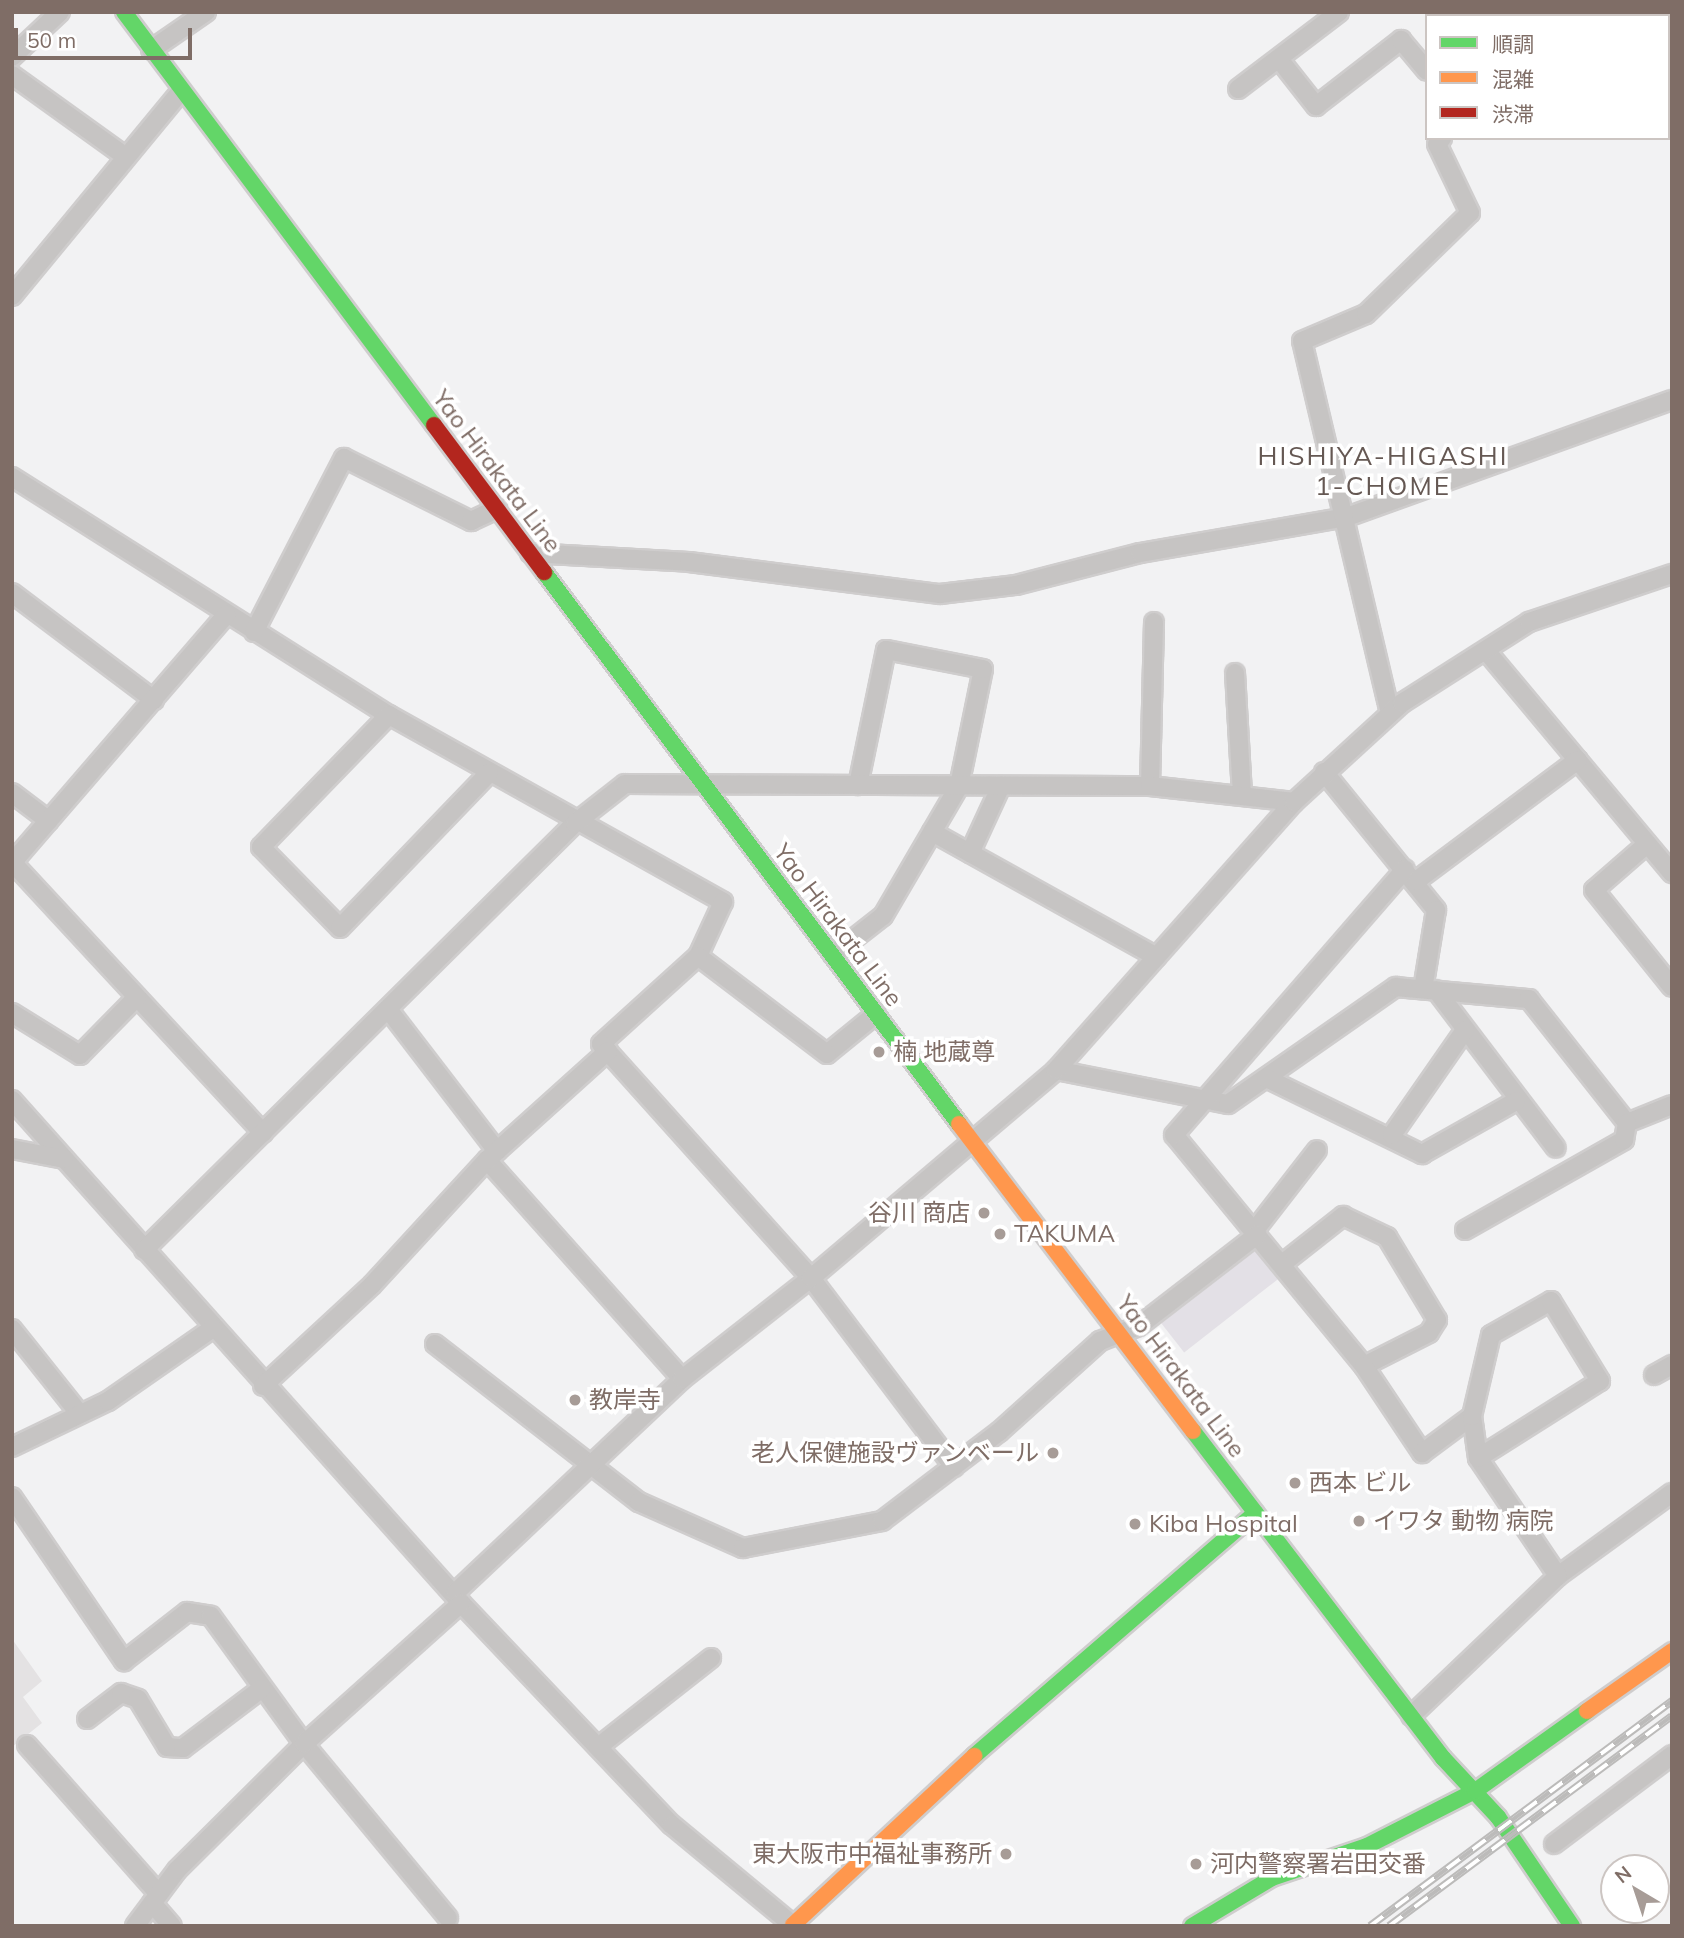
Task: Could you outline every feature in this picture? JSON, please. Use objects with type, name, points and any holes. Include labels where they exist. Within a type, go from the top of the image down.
[{"type":"main road","name":"Yao Hirakata Line","points":[[124,12],[971,1142],[1121,1333],[1411,1716],[1475,1791],[1572,1926]]},
{"type":"main road","points":[[793,1925],[898,1821],[1256,1513]]},
{"type":"main road","points":[[1192,1926],[1272,1878],[1367,1846],[1475,1791],[1672,1651]]},
{"type":"street","points":[[12,57],[60,12]]},
{"type":"street","points":[[151,50],[206,12]]},
{"type":"street","points":[[1238,89],[1339,12]]},
{"type":"street","points":[[1279,59],[1316,106],[1401,40],[1425,69]]},
{"type":"street","points":[[15,83],[126,157]]},
{"type":"street","points":[[12,296],[181,91]]},
{"type":"street","points":[[1390,713],[1347,517],[1302,341],[1366,314],[1470,213],[1437,144],[1440,140]]},
{"type":"street","points":[[530,553],[689,562],[940,594],[1017,585],[1140,553],[1347,517],[1672,400]]},
{"type":"street","points":[[254,632],[344,458],[471,521],[497,509]]},
{"type":"street","points":[[12,477],[226,615],[389,715],[575,823],[723,902],[698,956],[601,1044],[811,1278],[954,1467]]},
{"type":"street","points":[[135,1926],[156,1898],[304,1744],[682,1379],[811,1278],[1056,1070],[1294,802],[1390,713],[1488,653],[1529,622],[1672,574]]},
{"type":"street","points":[[12,593],[153,700]]},
{"type":"street","points":[[226,615],[12,863],[263,1133]]},
{"type":"street","points":[[1150,786],[1154,622]]},
{"type":"street","points":[[832,956],[883,916],[959,786],[983,669],[886,650],[858,785]]},
{"type":"street","points":[[1488,653],[1672,873]]},
{"type":"street","points":[[1235,673],[1242,794]]},
{"type":"street","points":[[389,715],[261,846],[340,928],[489,773]]},
{"type":"street","points":[[1472,1416],[1422,1453],[1364,1366],[1174,1135],[1199,1101],[1410,875],[1578,760]]},
{"type":"street","points":[[1324,772],[1436,910],[1429,990],[1465,1030],[1516,1101],[1556,1148]]},
{"type":"street","points":[[144,1250],[575,823],[625,784],[702,780],[858,785],[1150,786],[1242,794],[1294,802]]},
{"type":"street","points":[[970,853],[1001,786]]},
{"type":"street","points":[[12,793],[49,821]]},
{"type":"street","points":[[932,832],[1157,957]]},
{"type":"street","points":[[1647,844],[1594,890],[1672,987]]},
{"type":"street","points":[[698,956],[827,1054],[876,1014]]},
{"type":"street","points":[[1056,1070],[1199,1101],[1228,1104],[1396,987],[1529,999],[1627,1123],[1624,1140],[1465,1230]]},
{"type":"street","points":[[12,1013],[80,1055],[137,997]]},
{"type":"street","points":[[388,1009],[492,1155],[682,1379]]},
{"type":"street","points":[[1392,1135],[1465,1030]]},
{"type":"street","points":[[263,1386],[372,1285],[492,1155],[608,1051]]},
{"type":"street","points":[[1266,1078],[1392,1135],[1422,1154],[1516,1101]]},
{"type":"street","points":[[12,1100],[263,1386],[598,1747],[672,1825],[793,1925]]},
{"type":"street","points":[[1627,1123],[1672,1105]]},
{"type":"street","points":[[435,1344],[588,1468],[692,1530],[743,1548],[882,1521],[954,1467],[1100,1341],[1139,1326],[1256,1232],[1317,1150]]},
{"type":"street","points":[[13,1152],[64,1159]]},
{"type":"street","points":[[1282,1264],[1343,1216],[1387,1237],[1437,1320],[1429,1333],[1364,1366]]},
{"type":"street","points":[[1478,1458],[1600,1381],[1551,1301],[1491,1335],[1472,1416],[1478,1458],[1558,1576]]},
{"type":"street","points":[[12,1447],[78,1412],[108,1401],[213,1328]]},
{"type":"street","points":[[12,1329],[78,1412]]},
{"type":"street","points":[[1654,1375],[1672,1365]]},
{"type":"street","points":[[1411,1716],[1558,1576],[1672,1493]]},
{"type":"street","points":[[12,1497],[124,1661],[187,1612],[211,1616],[261,1689],[447,1918]]},
{"type":"street","points":[[598,1747],[711,1658]]},
{"type":"street","points":[[87,1719],[121,1693],[138,1699],[167,1747],[183,1748],[261,1689]]},
{"type":"street","points":[[27,1745],[156,1898],[172,1926]]},
{"type":"street","points":[[1554,1844],[1672,1755]]},
{"type":"shaded area","points":[[1259,1242],[1284,1274],[1184,1352],[1159,1320]]},
{"type":"shaded area","points":[[12,1639],[42,1681],[23,1697],[42,1723],[12,1747]]},
{"type":"railway","points":[[1370,1926],[1672,1701]]},
{"type":"railway","points":[[1389,1926],[1672,1716]]},
{"type":"traffic: fast","points":[[124,12],[434,425]]},
{"type":"traffic: fast","points":[[544,572],[959,1124]]},
{"type":"traffic: fast","points":[[1193,1431],[1443,1758],[1498,1817],[1572,1926]]},
{"type":"traffic: fast","points":[[974,1756],[1256,1513]]},
{"type":"traffic: fast","points":[[1192,1926],[1272,1878],[1367,1846],[1475,1791],[1587,1711]]},
{"type":"traffic: slow","points":[[959,1124],[1193,1431]]},
{"type":"traffic: slow","points":[[1587,1711],[1672,1651]]},
{"type":"traffic: slow","points":[[793,1925],[974,1756]]},
{"type":"traffic: jam","points":[[434,425],[544,572]]},
{"type":"place","name":"楠 地蔵尊","points":[[879,1052]]},
{"type":"place","name":"谷川 商店","points":[[984,1213]]},
{"type":"place","name":"TAKUMA","points":[[1000,1234]]},
{"type":"place","name":"教岸寺","points":[[575,1400]]},
{"type":"place","name":"老人保健施設ヴァンベール","points":[[1053,1453]]},
{"type":"place","name":"西本 ビル","points":[[1295,1483]]},
{"type":"place","name":"イワタ 動物 病院","points":[[1359,1521]]},
{"type":"place","name":"Kiba Hospital","points":[[1135,1524]]},
{"type":"place","name":"東大阪市中福祉事務所","points":[[1006,1854]]},
{"type":"place","name":"河内警察署岩田交番","points":[[1196,1864]]},
{"type":"district","name":"HISHIYA-HIGASHI 1-CHOME","points":[[1383,471]]}]
